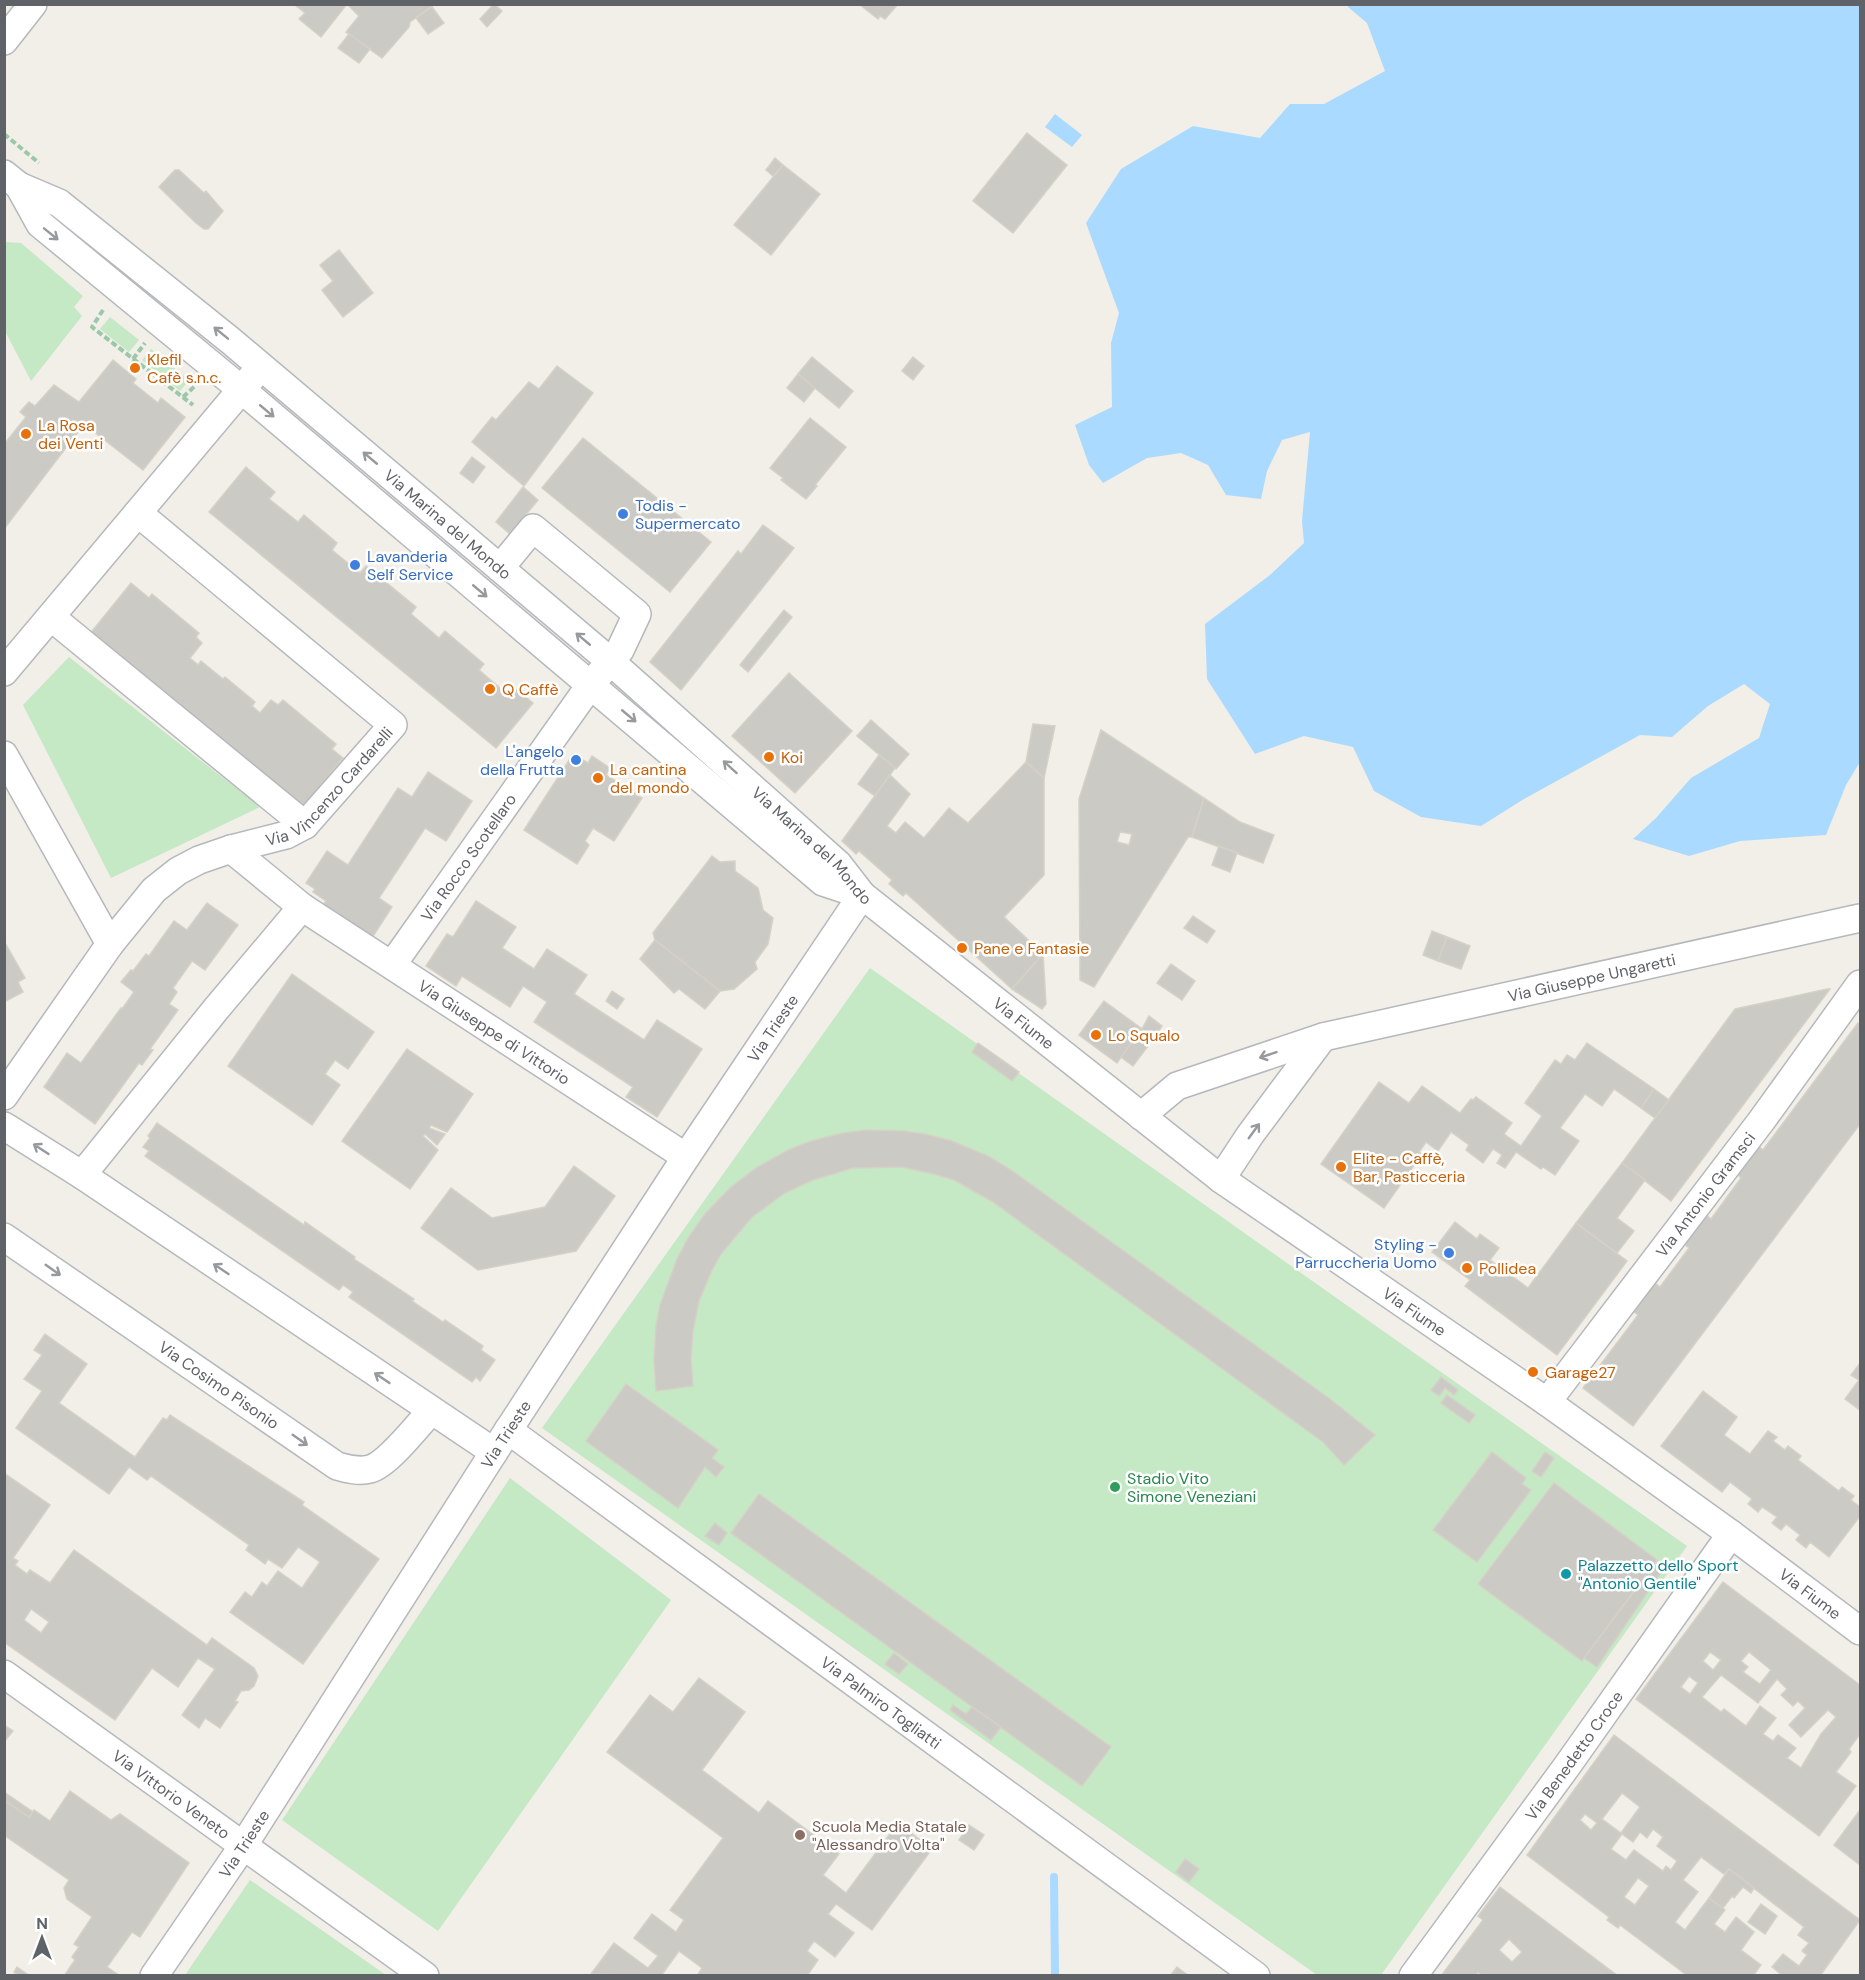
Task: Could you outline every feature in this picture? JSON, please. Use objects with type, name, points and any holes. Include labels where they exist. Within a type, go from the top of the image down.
[{"type":"street","points":[[4,41],[33,4]]},
{"type":"street","name":"Via Marina del Mondo","points":[[9,188],[59,203],[261,366],[610,661],[838,864],[862,895]]},
{"type":"street","name":"Via Marina del Mondo","points":[[9,188],[40,224],[242,390],[823,882],[862,895]]},
{"type":"street","points":[[4,672],[261,366]]},
{"type":"street","name":"Via Vincenzo Cardarelli","points":[[4,1096],[110,944],[154,890],[178,871],[199,860],[286,835],[304,825],[393,725],[138,513]]},
{"type":"street","name":"Via Rocco Scotellaro","points":[[392,965],[591,684],[621,650],[637,614],[533,528],[500,568]]},
{"type":"street","points":[[51,617],[304,825]]},
{"type":"street","points":[[4,755],[110,944]]},
{"type":"street","name":"Via Giuseppe di Vittorio","points":[[231,849],[302,907],[686,1157]]},
{"type":"street","name":"Via Fiume","points":[[862,895],[1221,1179],[1547,1402],[1858,1626]]},
{"type":"street","name":"Via Trieste","points":[[154,1976],[243,1846],[501,1441],[686,1157],[862,895]]},
{"type":"street","points":[[82,1175],[302,907]]},
{"type":"street","name":"Via Giuseppe Ungaretti","points":[[1141,1116],[1177,1086],[1323,1037],[1860,918]]},
{"type":"street","name":"Via Antonio Gramsci","points":[[1547,1402],[1755,1130],[1860,984]]},
{"type":"street","points":[[1221,1179],[1250,1135],[1323,1037]]},
{"type":"street","points":[[4,1126],[82,1175],[431,1411],[501,1441]]},
{"type":"street","name":"Via Cosimo Pisonio","points":[[4,1237],[337,1466],[362,1470],[384,1462],[431,1411]]},
{"type":"street","name":"Via Palmiro Togliatti","points":[[501,1441],[1256,1976]]},
{"type":"street","name":"Via Benedetto Croce","points":[[1413,1976],[1560,1775],[1731,1534]]},
{"type":"street","name":"Via Vittorio Veneto","points":[[4,1674],[425,1976]]},
{"type":"path","points":[[104,310],[92,327],[198,408]]},
{"type":"path","points":[[133,359],[146,342]]},
{"type":"path","points":[[183,398],[195,386]]},
{"type":"green space","points":[[5,242],[21,243],[83,296],[74,307],[82,316],[31,381],[5,331]]},
{"type":"green space","points":[[110,317],[139,340],[129,352],[100,329]]},
{"type":"green space","points":[[151,349],[189,380],[180,391],[142,360]]},
{"type":"green space","points":[[69,657],[260,807],[111,878],[23,705]]},
{"type":"green space","name":"Stadio Vito Simone Veneziani","points":[[870,968],[1687,1546],[1381,1975],[1317,1975],[542,1428]]},
{"type":"green space","points":[[510,1478],[671,1600],[438,1931],[282,1820]]},
{"type":"green space","points":[[250,1880],[386,1975],[185,1975]]},
{"type":"water","points":[[1348,5],[1860,5],[1860,762],[1846,785],[1826,835],[1740,841],[1689,856],[1633,839],[1656,818],[1691,778],[1759,738],[1770,704],[1744,684],[1708,706],[1672,737],[1640,735],[1524,799],[1481,826],[1421,817],[1374,791],[1353,747],[1304,736],[1255,754],[1207,679],[1205,624],[1270,575],[1304,543],[1302,521],[1310,432],[1282,440],[1267,471],[1261,499],[1226,495],[1208,465],[1181,453],[1147,458],[1103,483],[1089,465],[1075,425],[1112,407],[1111,343],[1119,313],[1086,223],[1121,169],[1193,126],[1260,138],[1290,104],[1324,104],[1385,71],[1367,23]]},
{"type":"water","points":[[1055,114],[1082,135],[1072,147],[1045,127]]},
{"type":"building","points":[[347,4],[321,37],[299,19],[305,13],[295,5]]},
{"type":"building","points":[[347,4],[435,4],[410,22],[409,27],[382,58],[346,32],[359,16]]},
{"type":"building","points":[[494,4],[502,11],[487,27],[480,19]]},
{"type":"building","points":[[859,4],[898,4],[885,19],[880,16],[878,19]]},
{"type":"building","points":[[432,7],[444,23],[428,34],[416,18]]},
{"type":"building","points":[[349,34],[370,49],[359,63],[338,48]]},
{"type":"building","points":[[1027,133],[1067,165],[1013,233],[973,201]]},
{"type":"building","points":[[775,158],[783,165],[773,176],[766,170]]},
{"type":"building","points":[[783,165],[820,194],[771,255],[734,225]]},
{"type":"building","points":[[175,170],[179,170],[204,193],[206,191],[223,211],[208,229],[196,223],[159,187]]},
{"type":"building","points":[[339,250],[373,293],[343,317],[322,290],[333,281],[320,265]]},
{"type":"building","points":[[812,357],[853,391],[839,408],[798,374]]},
{"type":"building","points":[[913,357],[924,366],[913,380],[902,371]]},
{"type":"building","points":[[113,360],[136,379],[133,383],[158,403],[161,398],[185,417],[143,470],[84,424],[4,529],[4,441],[6,442],[26,417],[20,412],[29,402],[35,406],[54,385],[79,402]]},
{"type":"building","points":[[557,366],[593,393],[524,486],[472,442],[492,417],[496,420],[529,382],[539,389]]},
{"type":"building","points":[[798,374],[815,388],[804,402],[787,388]]},
{"type":"building","points":[[810,418],[846,447],[806,499],[781,480],[783,478],[770,468]]},
{"type":"building","points":[[583,438],[711,542],[670,592],[542,488]]},
{"type":"building","points":[[472,457],[485,467],[473,483],[460,473]]},
{"type":"building","points":[[246,467],[275,492],[269,499],[298,522],[304,515],[337,543],[332,550],[360,573],[366,566],[416,607],[411,614],[439,638],[445,631],[484,664],[479,670],[507,694],[513,687],[533,703],[496,748],[209,512]]},
{"type":"building","points":[[523,487],[538,500],[510,534],[496,522]]},
{"type":"building","points":[[763,525],[794,548],[681,690],[650,662],[738,551],[741,554]]},
{"type":"building","points":[[131,583],[149,598],[152,594],[199,633],[196,637],[202,643],[190,658],[198,665],[201,661],[223,679],[225,677],[255,702],[252,706],[260,713],[271,700],[278,705],[283,700],[336,744],[332,749],[343,758],[301,809],[89,635]]},
{"type":"building","points":[[784,610],[792,617],[748,672],[740,665]]},
{"type":"building","points":[[789,673],[852,731],[795,793],[732,736]]},
{"type":"building","points":[[871,720],[909,754],[896,769],[857,736]]},
{"type":"building","points":[[1033,724],[1055,726],[1044,778],[1026,762]]},
{"type":"building","points":[[1101,730],[1204,798],[1192,837],[1188,837],[1094,987],[1080,980],[1079,799]],"holes":[[[1120,832],[1132,834],[1129,845],[1117,842]]]},
{"type":"building","points":[[573,754],[588,763],[592,756],[610,768],[606,775],[642,798],[614,841],[593,828],[585,841],[589,845],[577,864],[524,830]]},
{"type":"building","points":[[879,755],[895,768],[875,796],[858,784]]},
{"type":"building","points":[[1026,762],[1044,778],[1044,875],[1004,917],[1043,954],[1012,989],[906,893],[903,896],[889,884],[892,880],[859,851],[856,854],[842,841],[890,775],[910,794],[887,826],[896,833],[905,822],[924,838],[949,808],[968,823]]},
{"type":"building","points":[[428,772],[472,801],[446,841],[425,828],[379,898],[392,907],[370,941],[323,905],[326,901],[313,892],[315,889],[306,883],[327,851],[348,865],[398,788],[412,797]]},
{"type":"building","points":[[1204,798],[1240,822],[1274,835],[1263,863],[1192,837]]},
{"type":"building","points":[[1219,846],[1237,853],[1230,872],[1212,865]]},
{"type":"building","points":[[712,856],[720,862],[735,861],[735,871],[758,888],[763,910],[773,918],[768,944],[755,962],[757,969],[734,989],[720,991],[655,940],[653,933]]},
{"type":"building","points":[[476,901],[516,927],[502,948],[534,969],[547,949],[587,975],[574,994],[644,1040],[657,1020],[702,1049],[657,1117],[626,1097],[633,1087],[534,1022],[547,1002],[523,986],[510,1007],[462,976],[456,986],[426,966],[447,934],[453,937]]},
{"type":"building","points":[[207,903],[238,925],[205,970],[192,961],[173,988],[177,992],[169,1004],[178,1010],[150,1049],[153,1050],[142,1065],[139,1063],[95,1124],[44,1087],[67,1053],[81,1063],[134,992],[121,982],[146,954],[149,956],[174,921],[187,930]]},
{"type":"building","points":[[1193,916],[1215,931],[1207,943],[1184,928]]},
{"type":"building","points":[[1432,931],[1447,937],[1438,961],[1423,955]]},
{"type":"building","points":[[1447,937],[1470,946],[1461,969],[1438,961]]},
{"type":"building","points":[[655,940],[720,991],[705,1009],[679,989],[674,993],[640,959]]},
{"type":"building","points":[[4,941],[25,978],[18,982],[23,992],[4,1002]]},
{"type":"building","points":[[1043,954],[1046,1004],[1042,1009],[1012,989]]},
{"type":"building","points":[[1171,964],[1195,981],[1182,1000],[1157,983]]},
{"type":"building","points":[[292,974],[374,1032],[348,1069],[335,1060],[325,1074],[340,1085],[312,1125],[228,1066]]},
{"type":"building","points":[[1830,989],[1671,1201],[1622,1163],[1735,1009]]},
{"type":"building","points":[[612,991],[624,999],[617,1009],[606,1001]]},
{"type":"building","points":[[1104,1001],[1142,1029],[1117,1063],[1079,1035]]},
{"type":"building","points":[[1149,1016],[1162,1026],[1154,1038],[1142,1029]]},
{"type":"building","points":[[1858,1023],[1860,1025],[1860,1124],[1633,1426],[1583,1388],[1638,1315],[1633,1311],[1655,1283],[1660,1287],[1689,1248],[1684,1244],[1706,1215],[1711,1219],[1741,1178],[1737,1174],[1758,1146],[1763,1150]]},
{"type":"building","points":[[1142,1029],[1154,1038],[1133,1066],[1121,1057]]},
{"type":"building","points":[[978,1043],[1019,1072],[1012,1081],[972,1052]]},
{"type":"building","points":[[1587,1043],[1654,1089],[1641,1108],[1614,1089],[1602,1106],[1585,1094],[1560,1128],[1579,1141],[1555,1175],[1543,1167],[1541,1169],[1516,1152],[1505,1168],[1497,1163],[1502,1155],[1493,1149],[1483,1163],[1466,1150],[1469,1145],[1451,1132],[1438,1151],[1426,1142],[1419,1152],[1422,1154],[1384,1208],[1321,1164],[1379,1082],[1409,1103],[1422,1086],[1460,1113],[1471,1099],[1476,1097],[1512,1123],[1504,1134],[1521,1146],[1542,1116],[1525,1103],[1555,1060],[1561,1064],[1567,1055],[1575,1060]]},
{"type":"building","points":[[407,1049],[473,1094],[447,1132],[431,1125],[429,1128],[445,1134],[437,1145],[425,1134],[423,1136],[438,1150],[410,1189],[342,1141]]},
{"type":"building","points":[[1654,1089],[1669,1100],[1655,1118],[1641,1108]]},
{"type":"building","points":[[157,1123],[304,1225],[305,1222],[355,1257],[354,1259],[414,1299],[412,1301],[483,1346],[481,1350],[495,1360],[480,1381],[476,1377],[472,1382],[349,1297],[353,1292],[343,1285],[339,1290],[145,1156],[149,1151],[143,1147]]},
{"type":"building","points":[[867,1130],[925,1134],[952,1141],[990,1157],[1330,1399],[1375,1435],[1344,1465],[1323,1442],[993,1202],[954,1180],[901,1167],[853,1168],[813,1180],[785,1193],[752,1217],[721,1254],[699,1301],[691,1358],[693,1386],[656,1391],[654,1358],[660,1305],[677,1259],[705,1214],[730,1188],[756,1168],[788,1150],[811,1141]]},
{"type":"building","points":[[1622,1163],[1645,1180],[1617,1218],[1634,1231],[1617,1253],[1576,1223]]},
{"type":"building","points":[[574,1166],[615,1196],[576,1251],[478,1270],[421,1228],[451,1188],[492,1218],[545,1207]]},
{"type":"building","points":[[1455,1222],[1477,1239],[1480,1234],[1499,1248],[1490,1260],[1528,1288],[1576,1223],[1627,1261],[1557,1355],[1465,1286],[1470,1280],[1432,1252]]},
{"type":"building","points":[[45,1334],[87,1364],[59,1403],[135,1457],[163,1418],[167,1420],[170,1415],[304,1502],[302,1505],[379,1559],[303,1664],[230,1612],[245,1592],[252,1597],[262,1582],[267,1586],[278,1571],[302,1588],[320,1562],[298,1547],[282,1568],[268,1559],[265,1564],[246,1550],[249,1545],[151,1476],[147,1480],[129,1467],[109,1494],[16,1428],[42,1391],[24,1379],[42,1355],[34,1350]]},
{"type":"building","points":[[1860,1363],[1860,1410],[1845,1399],[1859,1380],[1851,1375]]},
{"type":"building","points":[[1441,1377],[1458,1390],[1454,1395],[1445,1388],[1439,1396],[1431,1390]]},
{"type":"building","points":[[626,1384],[718,1450],[712,1458],[724,1467],[716,1477],[705,1467],[678,1508],[586,1441]]},
{"type":"building","points":[[1703,1391],[1737,1417],[1724,1435],[1750,1454],[1768,1431],[1777,1437],[1773,1441],[1785,1450],[1788,1446],[1801,1456],[1798,1460],[1839,1491],[1842,1487],[1854,1496],[1851,1500],[1860,1507],[1860,1516],[1829,1557],[1810,1542],[1806,1548],[1796,1540],[1800,1535],[1786,1524],[1781,1530],[1772,1523],[1777,1517],[1762,1507],[1758,1512],[1748,1504],[1752,1499],[1730,1482],[1722,1492],[1661,1446]]},
{"type":"building","points":[[1447,1395],[1475,1415],[1469,1423],[1441,1403]]},
{"type":"building","points":[[1492,1452],[1526,1478],[1522,1484],[1531,1490],[1477,1562],[1433,1530]]},
{"type":"building","points":[[1545,1452],[1554,1458],[1541,1477],[1532,1471]]},
{"type":"building","points":[[4,1473],[50,1505],[13,1558],[18,1561],[15,1565],[27,1574],[30,1570],[50,1583],[74,1550],[207,1645],[212,1638],[254,1668],[258,1676],[254,1686],[249,1690],[241,1691],[235,1701],[238,1702],[220,1728],[205,1718],[199,1728],[182,1715],[215,1669],[198,1658],[178,1687],[152,1668],[115,1720],[4,1642]],"holes":[[[31,1609],[49,1622],[41,1633],[24,1620]]]},
{"type":"building","name":"Palazzetto dello Sport \"Antonio Gentile\"","points":[[1554,1483],[1657,1560],[1582,1661],[1478,1584]]},
{"type":"building","points":[[759,1494],[1111,1747],[1082,1786],[731,1533]]},
{"type":"building","points":[[715,1523],[727,1533],[719,1545],[705,1536]]},
{"type":"building","points":[[1654,1565],[1662,1571],[1597,1667],[1584,1658]]},
{"type":"building","points":[[1723,1582],[1860,1685],[1860,1734],[1849,1749],[1851,1752],[1836,1772],[1856,1786],[1819,1836],[1636,1699]],"holes":[[[1710,1652],[1721,1660],[1713,1670],[1703,1661]],[[1749,1652],[1771,1670],[1760,1684],[1743,1672],[1748,1667],[1741,1661]],[[1721,1675],[1758,1703],[1777,1679],[1787,1689],[1781,1695],[1793,1706],[1798,1701],[1805,1708],[1789,1725],[1801,1737],[1828,1710],[1836,1717],[1821,1734],[1801,1768],[1787,1758],[1796,1748],[1778,1735],[1773,1741],[1763,1734],[1776,1718],[1760,1706],[1746,1726],[1724,1709],[1721,1712],[1702,1697]],[[1689,1676],[1698,1683],[1690,1694],[1681,1687]]]},
{"type":"building","points":[[894,1653],[908,1664],[899,1674],[885,1664]]},
{"type":"building","points":[[699,1678],[745,1712],[702,1770],[759,1813],[768,1801],[839,1854],[823,1875],[846,1893],[898,1823],[932,1849],[872,1930],[836,1904],[828,1914],[854,1933],[835,1957],[814,1941],[807,1951],[818,1960],[807,1976],[697,1976],[702,1968],[679,1951],[661,1976],[591,1974],[614,1943],[648,1968],[658,1956],[634,1938],[652,1914],[676,1932],[684,1920],[670,1910],[723,1838],[607,1752],[650,1695],[673,1712]]},
{"type":"building","points":[[953,1705],[966,1714],[972,1707],[1001,1727],[991,1740],[950,1710]]},
{"type":"building","points":[[4,1725],[13,1731],[4,1742]]},
{"type":"building","points":[[1614,1735],[1860,1920],[1820,1976],[1783,1976],[1772,1967],[1783,1954],[1799,1966],[1807,1955],[1802,1951],[1809,1943],[1798,1935],[1804,1927],[1729,1869],[1724,1874],[1701,1857],[1683,1880],[1698,1892],[1675,1922],[1685,1930],[1709,1898],[1725,1910],[1714,1924],[1725,1932],[1736,1917],[1754,1932],[1741,1950],[1761,1965],[1753,1976],[1688,1976],[1620,1925],[1618,1928],[1607,1920],[1609,1917],[1527,1855]],"holes":[[[1622,1793],[1640,1807],[1621,1833],[1602,1819]],[[1585,1814],[1597,1823],[1591,1830],[1580,1820]],[[1653,1829],[1663,1837],[1657,1846],[1677,1861],[1671,1870],[1666,1866],[1663,1871],[1634,1850],[1626,1860],[1611,1849],[1622,1834],[1633,1842],[1640,1832],[1647,1838]],[[1638,1878],[1649,1886],[1635,1905],[1624,1897]]]},
{"type":"building","points":[[70,1791],[111,1820],[120,1814],[189,1863],[140,1937],[132,1932],[107,1967],[120,1976],[64,1976],[75,1960],[72,1957],[79,1947],[74,1944],[92,1917],[67,1899],[64,1888],[69,1880],[4,1835],[4,1800],[29,1817],[34,1810],[50,1821]]},
{"type":"building","points":[[4,1792],[33,1812],[29,1817],[4,1800]]},
{"type":"building","points":[[1860,1810],[1860,1865],[1834,1845]]},
{"type":"building","points":[[969,1825],[984,1835],[974,1850],[959,1840]]},
{"type":"building","points":[[1185,1859],[1199,1869],[1189,1882],[1176,1872]]},
{"type":"building","points":[[1729,1869],[1754,1888],[1751,1893],[1743,1887],[1723,1908],[1709,1898]]},
{"type":"building","points":[[1500,1887],[1618,1976],[1483,1976],[1478,1972],[1475,1976],[1441,1976],[1483,1920],[1478,1916]],"holes":[[[1509,1939],[1522,1952],[1512,1962],[1499,1950]]]},
{"type":"building","points":[[1761,1904],[1777,1916],[1765,1934],[1748,1922]]},
{"type":"building","points":[[17,1967],[30,1976],[19,1976],[14,1972]]},
{"type":"building","points":[[1177,1967],[1189,1976],[1170,1976]]},
{"type":"waterway","points":[[1054,1877],[1055,1976]]},
{"type":"place","name":"Klefil Cafè s.n.c.","points":[[135,368]]},
{"type":"place","name":"La Rosa dei Venti","points":[[26,434]]},
{"type":"place","name":"Todis - Supermercato","points":[[623,514]]},
{"type":"place","name":"Lavanderia Self Service","points":[[355,565]]},
{"type":"place","name":"Q Caffè","points":[[490,689]]},
{"type":"place","name":"Koi","points":[[769,757]]},
{"type":"place","name":"L'angelo della Frutta","points":[[576,760]]},
{"type":"place","name":"La cantina del mondo","points":[[598,778]]},
{"type":"place","name":"Pane e Fantasie","points":[[962,948]]},
{"type":"place","name":"Lo Squalo","points":[[1096,1035]]},
{"type":"place","name":"Elite - Caffè, Bar, Pasticceria","points":[[1341,1167]]},
{"type":"place","name":"Styling - Parruccheria Uomo","points":[[1449,1253]]},
{"type":"place","name":"Pollidea","points":[[1467,1268]]},
{"type":"place","name":"Garage27","points":[[1533,1372]]},
{"type":"place","name":"Stadio Vito Simone Veneziani","points":[[1115,1487]]},
{"type":"place","name":"Palazzetto dello Sport \"Antonio Gentile\"","points":[[1566,1574]]},
{"type":"place","name":"Scuola Media Statale \"Alessandro Volta\"","points":[[800,1835]]}]
